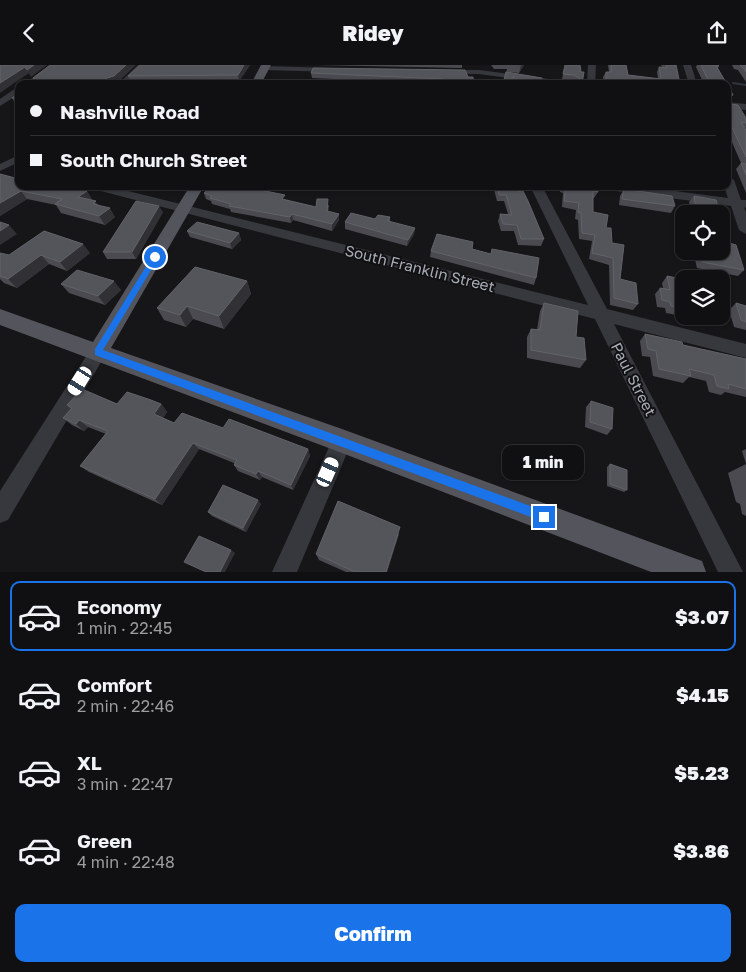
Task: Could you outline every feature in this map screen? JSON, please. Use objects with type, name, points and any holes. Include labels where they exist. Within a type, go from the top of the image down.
[{"type":"main road","points":[[258,80],[265,67]]},
{"type":"main road","points":[[98,352],[195,190]]},
{"type":"main road","points":[[0,317],[342,441],[691,572]]},
{"type":"street","points":[[33,80],[54,65]]},
{"type":"street","points":[[126,80],[143,65]]},
{"type":"street","points":[[591,80],[592,65]]},
{"type":"street","points":[[687,65],[692,80]]},
{"type":"street","points":[[265,67],[342,70]]},
{"type":"street","points":[[430,71],[477,69],[547,80]]},
{"type":"street","points":[[0,103],[15,90]]},
{"type":"street","points":[[731,105],[746,107]]},
{"type":"street","points":[[2,165],[15,160]]},
{"type":"street","points":[[2,165],[15,167]]},
{"type":"street","points":[[731,186],[741,204],[746,230]]},
{"type":"street","name":"South Franklin Street","points":[[109,190],[746,351]]},
{"type":"street","name":"Paul Street","points":[[538,190],[731,572]]},
{"type":"street","points":[[638,190],[741,204]]},
{"type":"street","points":[[0,512],[98,352]]},
{"type":"street","points":[[284,572],[342,441]]},
{"type":"building","points":[[0,65],[34,65],[27,70],[25,67],[0,83]]},
{"type":"building","points":[[50,65],[126,65],[114,76],[104,80],[35,80],[33,78]]},
{"type":"building","points":[[140,65],[244,65],[238,75],[128,76]]},
{"type":"building","points":[[565,65],[580,65],[581,72],[584,72],[583,80],[579,80],[574,75],[563,74]]},
{"type":"building","points":[[611,65],[626,65],[628,75],[661,79],[659,67],[667,68],[666,65],[676,65],[679,80],[606,80],[606,72],[611,72]]},
{"type":"building","points":[[701,65],[718,65],[716,66],[725,80],[708,80]]},
{"type":"building","points":[[740,65],[746,65],[746,72],[744,69]]},
{"type":"building","points":[[313,68],[465,70],[468,77],[473,77],[473,80],[443,80],[311,73]]},
{"type":"building","points":[[506,72],[542,78],[542,80],[512,80],[514,76],[511,80],[504,80]]},
{"type":"building","points":[[731,104],[738,105],[746,118],[746,123],[741,122],[746,130],[746,157],[731,125]]},
{"type":"building","points":[[741,163],[746,164],[746,175]]},
{"type":"building","points":[[0,174],[15,178],[15,190],[83,190],[87,191],[78,197],[96,201],[93,204],[110,208],[99,216],[55,204],[62,199],[21,191],[0,203]]},
{"type":"building","points":[[207,190],[261,190],[285,195],[282,199],[316,207],[317,199],[328,199],[327,211],[339,214],[332,224],[292,214],[290,217],[229,206],[231,204],[210,198],[212,196],[204,193]]},
{"type":"building","points":[[498,190],[523,191],[544,239],[521,239],[517,225],[503,224],[500,214],[512,215],[506,195],[499,195]]},
{"type":"building","points":[[565,190],[597,190],[598,192],[593,191],[593,212],[608,215],[606,228],[611,228],[612,243],[624,245],[620,279],[636,283],[638,304],[614,298],[613,258],[592,253],[595,235],[582,233],[581,213],[578,212],[579,203],[564,201]]},
{"type":"building","points":[[624,190],[672,196],[675,206],[622,199]]},
{"type":"building","points":[[694,196],[716,200],[717,205],[696,205]]},
{"type":"building","points":[[136,201],[159,206],[132,252],[103,252]]},
{"type":"building","points":[[351,213],[375,219],[378,215],[390,217],[388,221],[415,228],[408,240],[345,222]]},
{"type":"building","points":[[0,222],[9,225],[0,231]]},
{"type":"building","points":[[197,222],[239,233],[230,243],[187,231]]},
{"type":"building","points":[[44,231],[83,244],[60,262],[41,255],[8,279],[0,276],[0,253],[9,255]]},
{"type":"building","points":[[437,234],[473,242],[472,249],[491,254],[492,249],[539,258],[536,278],[431,251]]},
{"type":"building","points":[[730,243],[736,245],[744,270],[702,262],[702,260],[730,260]]},
{"type":"building","points":[[195,267],[247,281],[219,316],[187,306],[180,315],[157,308]]},
{"type":"building","points":[[77,270],[114,281],[98,296],[61,284]]},
{"type":"building","points":[[667,276],[675,278],[675,307],[671,306],[670,302],[662,300],[660,288],[670,290]]},
{"type":"building","points":[[544,303],[578,311],[576,337],[584,338],[586,360],[531,350],[531,329],[540,330]]},
{"type":"building","points":[[736,303],[746,306],[746,322],[741,320]]},
{"type":"building","points":[[645,334],[682,342],[683,345],[746,359],[746,389],[728,384],[729,389],[717,386],[714,375],[689,369],[691,376],[659,369],[656,351],[648,349]]},
{"type":"building","points":[[82,389],[117,404],[127,392],[151,400],[161,404],[154,414],[174,423],[182,413],[223,428],[229,419],[308,449],[291,485],[258,471],[256,474],[234,465],[237,460],[193,443],[155,499],[80,466],[108,431],[79,420],[76,424],[63,418],[72,408],[67,405]]},
{"type":"building","points":[[591,401],[613,408],[612,429],[590,422]]},
{"type":"building","points":[[610,464],[627,470],[627,490],[610,484]]},
{"type":"building","points":[[223,485],[258,500],[243,528],[208,512]]},
{"type":"building","points":[[338,501],[400,527],[386,572],[355,572],[316,554]]},
{"type":"building","points":[[199,536],[231,550],[220,572],[206,572],[184,562]]},
{"type":"waterway","points":[[733,83],[746,85]]},
{"type":"route","points":[[155,257],[98,352],[544,517]]}]
